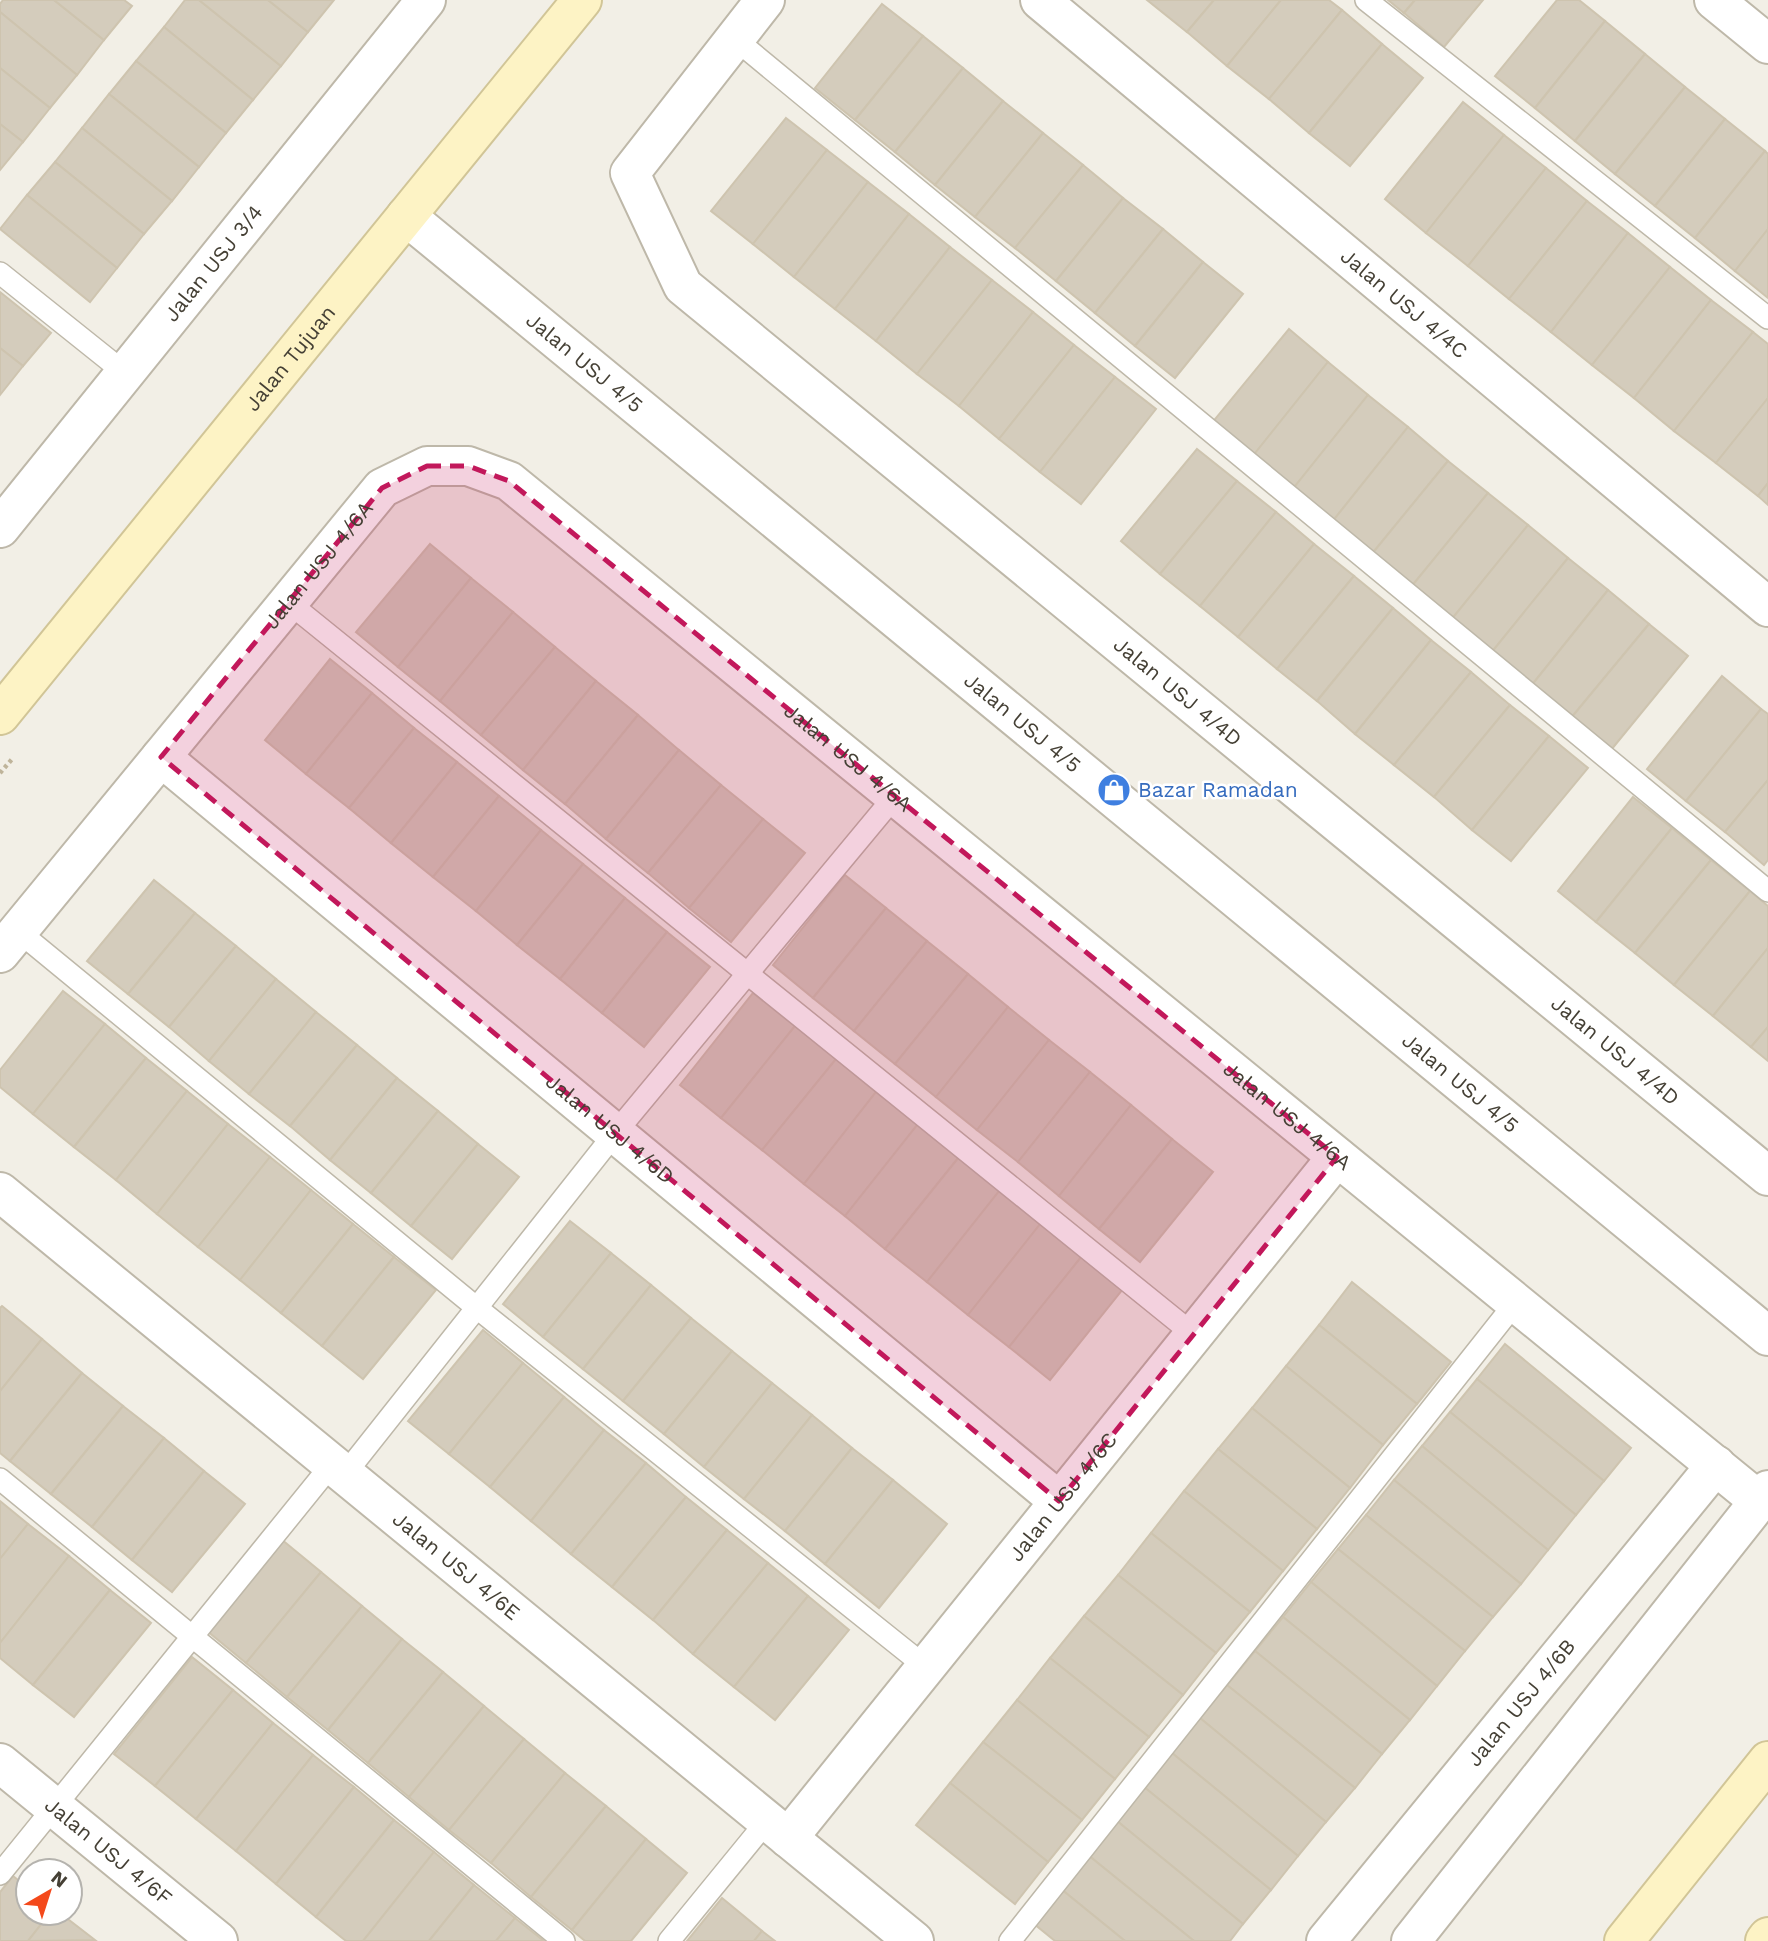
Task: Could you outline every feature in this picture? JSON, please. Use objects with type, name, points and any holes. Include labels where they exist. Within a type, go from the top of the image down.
[{"type":"street","name":"Jalan USJ 3/4","points":[[0,527],[426,0]]},
{"type":"street","name":"Jalan Tujuan","points":[[0,715],[582,0]]},
{"type":"street","points":[[735,39],[765,0]]},
{"type":"street","name":"Jalan USJ 4/4C","points":[[1040,0],[1768,607]]},
{"type":"street","points":[[1714,0],[1768,44]]},
{"type":"street","name":"Jalan USJ 4/4D","points":[[735,39],[630,173],[683,286],[1768,1176]]},
{"type":"street","name":"Jalan USJ 4/5","points":[[406,216],[1768,1335]]},
{"type":"street","name":"Jalan USJ 4/6A","points":[[9,942],[382,488],[427,466],[468,466],[509,481],[1716,1465],[1764,1495]]},
{"type":"street","name":"Jalan USJ 4/6D","points":[[161,757],[1059,1501]]},
{"type":"street","name":"Jalan USJ 4/6C","points":[[778,1829],[926,1667],[1337,1157]]},
{"type":"street","name":"Jalan USJ 4/6E","points":[[0,1192],[914,1941]]},
{"type":"street","name":"Jalan USJ 4/6B","points":[[1326,1941],[1716,1465]]},
{"type":"street","points":[[1410,1941],[1764,1495]]},
{"type":"street","points":[[1624,1941],[1768,1761]]},
{"type":"street","name":"Jalan USJ 4/6F","points":[[0,1763],[218,1941]]},
{"type":"lane","points":[[1366,0],[1768,318]]},
{"type":"lane","points":[[735,39],[1768,891]]},
{"type":"lane","points":[[0,273],[125,373]]},
{"type":"lane","points":[[288,602],[1193,1334]]},
{"type":"lane","points":[[0,1874],[192,1637],[477,1308],[616,1132],[895,796]]},
{"type":"lane","points":[[9,942],[477,1308],[926,1667]]},
{"type":"lane","points":[[1010,1941],[1516,1302]]},
{"type":"lane","points":[[0,1479],[564,1941]]},
{"type":"lane","points":[[668,1941],[778,1829]]},
{"type":"highlighted area","points":[[427,466],[468,466],[509,481],[1337,1157],[1059,1501],[161,757],[382,488]]},
{"type":"building","points":[[3,0],[54,0],[104,40],[77,75],[0,12]]},
{"type":"building","points":[[54,0],[124,0],[132,6],[104,40]]},
{"type":"building","points":[[185,0],[199,0],[281,66],[253,100],[164,27]]},
{"type":"building","points":[[199,0],[268,0],[308,32],[281,66]]},
{"type":"building","points":[[268,0],[334,0],[308,32]]},
{"type":"building","points":[[1147,0],[1214,0],[1187,32]]},
{"type":"building","points":[[1214,0],[1281,0],[1227,66],[1187,32]]},
{"type":"building","points":[[1281,0],[1329,0],[1342,10],[1269,99],[1227,66]]},
{"type":"building","points":[[1388,0],[1415,0],[1404,13]]},
{"type":"building","points":[[1415,0],[1483,0],[1444,47],[1404,13]]},
{"type":"building","points":[[1557,0],[1579,0],[1605,21],[1535,108],[1495,76]]},
{"type":"building","points":[[882,4],[923,36],[855,120],[815,88]]},
{"type":"building","points":[[1342,10],[1382,44],[1309,133],[1269,99]]},
{"type":"building","points":[[0,12],[77,75],[50,108],[0,68]]},
{"type":"building","points":[[1605,21],[1645,54],[1575,141],[1535,108]]},
{"type":"building","points":[[164,27],[253,100],[226,133],[136,61]]},
{"type":"building","points":[[923,36],[963,68],[895,152],[855,120]]},
{"type":"building","points":[[1382,44],[1423,78],[1350,166],[1309,133]]},
{"type":"building","points":[[1645,54],[1685,87],[1615,174],[1575,141]]},
{"type":"building","points":[[136,61],[226,133],[199,167],[109,94]]},
{"type":"building","points":[[0,68],[50,108],[23,142],[0,124]]},
{"type":"building","points":[[963,68],[1003,101],[935,185],[895,152]]},
{"type":"building","points":[[1685,87],[1725,119],[1655,206],[1615,174]]},
{"type":"building","points":[[109,94],[199,167],[172,201],[82,128]]},
{"type":"building","points":[[1003,101],[1043,133],[975,217],[935,185]]},
{"type":"building","points":[[1463,102],[1504,135],[1426,233],[1385,199]]},
{"type":"building","points":[[786,118],[827,150],[753,244],[711,211]]},
{"type":"building","points":[[1725,119],[1765,151],[1695,238],[1655,206]]},
{"type":"building","points":[[0,124],[23,142],[0,170]]},
{"type":"building","points":[[82,128],[172,201],[144,234],[55,162]]},
{"type":"building","points":[[1043,133],[1083,165],[1015,248],[975,217]]},
{"type":"building","points":[[1504,135],[1546,168],[1468,266],[1426,233]]},
{"type":"building","points":[[827,150],[868,182],[794,277],[753,244]]},
{"type":"building","points":[[1765,151],[1768,154],[1768,229],[1735,271],[1695,238]]},
{"type":"building","points":[[55,162],[144,234],[117,268],[27,195]]},
{"type":"building","points":[[1083,165],[1123,198],[1056,281],[1015,248]]},
{"type":"building","points":[[1546,168],[1587,201],[1509,299],[1468,266]]},
{"type":"building","points":[[868,182],[909,214],[835,309],[794,277]]},
{"type":"building","points":[[27,195],[117,268],[90,302],[0,229]]},
{"type":"building","points":[[1123,198],[1163,229],[1095,313],[1056,281]]},
{"type":"building","points":[[1587,201],[1628,233],[1551,332],[1509,299]]},
{"type":"building","points":[[909,214],[950,247],[876,341],[835,309]]},
{"type":"building","points":[[1163,229],[1203,262],[1135,346],[1095,313]]},
{"type":"building","points":[[1768,229],[1768,298],[1735,271]]},
{"type":"building","points":[[1628,233],[1670,267],[1592,365],[1551,332]]},
{"type":"building","points":[[950,247],[992,280],[917,374],[876,341]]},
{"type":"building","points":[[1203,262],[1243,294],[1175,378],[1135,346]]},
{"type":"building","points":[[1670,267],[1711,300],[1634,398],[1592,365]]},
{"type":"building","points":[[992,280],[1033,312],[959,406],[917,374]]},
{"type":"building","points":[[0,292],[51,333],[23,366],[0,348]]},
{"type":"building","points":[[1711,300],[1753,332],[1674,431],[1634,398]]},
{"type":"building","points":[[1033,312],[1074,345],[999,439],[959,406]]},
{"type":"building","points":[[1289,329],[1328,362],[1252,457],[1211,424]]},
{"type":"building","points":[[1753,332],[1768,344],[1768,398],[1716,463],[1674,431]]},
{"type":"building","points":[[1074,345],[1115,377],[1040,472],[999,439]]},
{"type":"building","points":[[0,348],[23,366],[0,395]]},
{"type":"building","points":[[1328,362],[1368,395],[1292,490],[1252,457]]},
{"type":"building","points":[[1115,377],[1156,409],[1081,504],[1040,472]]},
{"type":"building","points":[[1368,395],[1408,427],[1332,522],[1292,490]]},
{"type":"building","points":[[1768,398],[1768,483],[1758,496],[1716,463]]},
{"type":"building","points":[[1408,427],[1448,461],[1371,555],[1332,522]]},
{"type":"building","points":[[1197,449],[1237,481],[1160,574],[1121,541]]},
{"type":"building","points":[[1448,461],[1488,493],[1411,587],[1371,555]]},
{"type":"building","points":[[1237,481],[1276,512],[1200,606],[1160,574]]},
{"type":"building","points":[[1768,483],[1768,505],[1758,496]]},
{"type":"building","points":[[1488,493],[1528,525],[1451,620],[1411,587]]},
{"type":"building","points":[[1276,512],[1314,544],[1238,637],[1200,606]]},
{"type":"building","points":[[1528,525],[1568,558],[1491,653],[1451,620]]},
{"type":"building","points":[[430,544],[471,578],[398,667],[356,632]]},
{"type":"building","points":[[1314,544],[1354,576],[1277,669],[1238,637]]},
{"type":"building","points":[[1568,558],[1608,590],[1531,686],[1491,653]]},
{"type":"building","points":[[1354,576],[1393,608],[1317,701],[1277,669]]},
{"type":"building","points":[[471,578],[513,612],[440,701],[398,667]]},
{"type":"building","points":[[1608,590],[1649,624],[1571,718],[1531,686]]},
{"type":"building","points":[[1393,608],[1431,640],[1355,734],[1317,701]]},
{"type":"building","points":[[513,612],[555,647],[481,735],[440,701]]},
{"type":"building","points":[[1649,624],[1688,656],[1611,750],[1571,718]]},
{"type":"building","points":[[1431,640],[1471,672],[1394,765],[1355,734]]},
{"type":"building","points":[[555,647],[596,681],[523,770],[481,735]]},
{"type":"building","points":[[330,659],[372,693],[306,774],[265,740]]},
{"type":"building","points":[[1471,672],[1510,705],[1434,797],[1394,765]]},
{"type":"building","points":[[1722,676],[1761,709],[1686,801],[1647,769]]},
{"type":"building","points":[[596,681],[638,715],[565,804],[523,770]]},
{"type":"building","points":[[372,693],[414,728],[349,808],[306,774]]},
{"type":"building","points":[[1510,705],[1549,736],[1472,830],[1434,797]]},
{"type":"building","points":[[1761,709],[1768,714],[1768,780],[1725,832],[1686,801]]},
{"type":"building","points":[[638,715],[679,750],[606,839],[565,804]]},
{"type":"building","points":[[414,728],[457,762],[391,843],[349,808]]},
{"type":"building","points":[[1549,736],[1588,768],[1511,861],[1472,830]]},
{"type":"building","points":[[679,750],[721,785],[648,873],[606,839]]},
{"type":"building","points":[[457,762],[499,796],[433,877],[391,843]]},
{"type":"building","points":[[1768,780],[1768,860],[1764,865],[1725,832]]},
{"type":"building","points":[[721,785],[763,819],[689,908],[648,873]]},
{"type":"building","points":[[499,796],[541,830],[476,911],[433,877]]},
{"type":"building","points":[[1633,797],[1672,828],[1596,922],[1558,891]]},
{"type":"building","points":[[763,819],[805,853],[731,942],[689,908]]},
{"type":"building","points":[[1672,828],[1711,860],[1635,953],[1596,922]]},
{"type":"building","points":[[541,830],[583,864],[517,945],[476,911]]},
{"type":"building","points":[[1711,860],[1750,891],[1674,985],[1635,953]]},
{"type":"building","points":[[583,864],[625,898],[560,979],[517,945]]},
{"type":"building","points":[[845,875],[886,908],[813,998],[773,965]]},
{"type":"building","points":[[154,880],[195,913],[128,994],[87,961]]},
{"type":"building","points":[[1750,891],[1768,906],[1768,948],[1713,1016],[1674,985]]},
{"type":"building","points":[[625,898],[667,932],[602,1013],[560,979]]},
{"type":"building","points":[[886,908],[927,941],[854,1031],[813,998]]},
{"type":"building","points":[[195,913],[236,946],[169,1027],[128,994]]},
{"type":"building","points":[[667,932],[710,967],[644,1047],[602,1013]]},
{"type":"building","points":[[927,941],[968,974],[895,1064],[854,1031]]},
{"type":"building","points":[[236,946],[276,979],[209,1061],[169,1027]]},
{"type":"building","points":[[1768,948],[1768,1027],[1751,1047],[1713,1016]]},
{"type":"building","points":[[968,974],[1008,1007],[936,1097],[895,1064]]},
{"type":"building","points":[[276,979],[316,1012],[249,1094],[209,1061]]},
{"type":"building","points":[[63,991],[105,1024],[33,1114],[0,1087],[0,1070]]},
{"type":"building","points":[[753,993],[795,1026],[721,1118],[680,1085]]},
{"type":"building","points":[[1008,1007],[1049,1040],[977,1130],[936,1097]]},
{"type":"building","points":[[316,1012],[357,1045],[290,1126],[249,1094]]},
{"type":"building","points":[[105,1024],[146,1058],[74,1147],[33,1114]]},
{"type":"building","points":[[795,1026],[836,1059],[762,1150],[721,1118]]},
{"type":"building","points":[[1768,1027],[1768,1061],[1751,1047]]},
{"type":"building","points":[[1049,1040],[1090,1072],[1018,1162],[977,1130]]},
{"type":"building","points":[[357,1045],[397,1078],[330,1160],[290,1126]]},
{"type":"building","points":[[146,1058],[187,1091],[116,1180],[74,1147]]},
{"type":"building","points":[[836,1059],[876,1092],[804,1184],[762,1150]]},
{"type":"building","points":[[1090,1072],[1131,1105],[1059,1196],[1018,1162]]},
{"type":"building","points":[[397,1078],[438,1111],[371,1193],[330,1160]]},
{"type":"building","points":[[187,1091],[228,1124],[157,1214],[116,1180]]},
{"type":"building","points":[[876,1092],[918,1124],[845,1216],[804,1184]]},
{"type":"building","points":[[1131,1105],[1172,1139],[1099,1229],[1059,1196]]},
{"type":"building","points":[[438,1111],[478,1144],[411,1226],[371,1193]]},
{"type":"building","points":[[228,1124],[270,1157],[198,1247],[157,1214]]},
{"type":"building","points":[[918,1124],[959,1157],[885,1249],[845,1216]]},
{"type":"building","points":[[1172,1139],[1213,1172],[1140,1262],[1099,1229]]},
{"type":"building","points":[[478,1144],[519,1177],[452,1259],[411,1226]]},
{"type":"building","points":[[270,1157],[311,1190],[240,1280],[198,1247]]},
{"type":"building","points":[[959,1157],[1000,1190],[927,1282],[885,1249]]},
{"type":"building","points":[[311,1190],[353,1224],[281,1313],[240,1280]]},
{"type":"building","points":[[1000,1190],[1041,1223],[968,1315],[927,1282]]},
{"type":"building","points":[[570,1221],[611,1253],[543,1337],[503,1304]]},
{"type":"building","points":[[1041,1223],[1082,1256],[1009,1347],[968,1315]]},
{"type":"building","points":[[353,1224],[394,1257],[322,1346],[281,1313]]},
{"type":"building","points":[[611,1253],[651,1285],[583,1369],[543,1337]]},
{"type":"building","points":[[1082,1256],[1123,1289],[1050,1380],[1009,1347]]},
{"type":"building","points":[[394,1257],[436,1290],[363,1379],[322,1346]]},
{"type":"building","points":[[1352,1282],[1451,1362],[1417,1404],[1319,1325]]},
{"type":"building","points":[[651,1285],[691,1318],[623,1401],[583,1369]]},
{"type":"building","points":[[2,1306],[42,1339],[0,1391],[0,1308]]},
{"type":"building","points":[[691,1318],[732,1351],[664,1434],[623,1401]]},
{"type":"building","points":[[1319,1325],[1417,1404],[1383,1445],[1286,1366]]},
{"type":"building","points":[[483,1330],[523,1363],[449,1454],[408,1421]]},
{"type":"building","points":[[42,1339],[82,1373],[10,1461],[0,1453],[0,1391]]},
{"type":"building","points":[[1505,1344],[1631,1448],[1604,1481],[1477,1379]]},
{"type":"building","points":[[732,1351],[772,1383],[704,1467],[664,1434]]},
{"type":"building","points":[[523,1363],[564,1397],[490,1487],[449,1454]]},
{"type":"building","points":[[1286,1366],[1383,1445],[1350,1488],[1252,1408]]},
{"type":"building","points":[[82,1373],[123,1406],[51,1494],[10,1461]]},
{"type":"building","points":[[1477,1379],[1604,1481],[1576,1515],[1450,1412]]},
{"type":"building","points":[[772,1383],[812,1415],[744,1499],[704,1467]]},
{"type":"building","points":[[564,1397],[604,1430],[531,1521],[490,1487]]},
{"type":"building","points":[[123,1406],[164,1438],[92,1527],[51,1494]]},
{"type":"building","points":[[1252,1408],[1350,1488],[1317,1529],[1218,1449]]},
{"type":"building","points":[[1450,1412],[1576,1515],[1548,1550],[1422,1446]]},
{"type":"building","points":[[812,1415],[852,1448],[785,1531],[744,1499]]},
{"type":"building","points":[[604,1430],[646,1463],[571,1554],[531,1521]]},
{"type":"building","points":[[164,1438],[204,1471],[132,1560],[92,1527]]},
{"type":"building","points":[[1422,1446],[1548,1550],[1521,1584],[1394,1480]]},
{"type":"building","points":[[852,1448],[893,1480],[825,1564],[785,1531]]},
{"type":"building","points":[[1218,1449],[1317,1529],[1283,1571],[1184,1491]]},
{"type":"building","points":[[646,1463],[686,1497],[612,1587],[571,1554]]},
{"type":"building","points":[[204,1471],[245,1504],[172,1592],[132,1560]]},
{"type":"building","points":[[893,1480],[947,1524],[879,1608],[825,1564]]},
{"type":"building","points":[[1394,1480],[1521,1584],[1493,1617],[1366,1515]]},
{"type":"building","points":[[1184,1491],[1283,1571],[1250,1612],[1151,1533]]},
{"type":"building","points":[[686,1497],[727,1530],[653,1620],[612,1587]]},
{"type":"building","points":[[0,1501],[28,1524],[0,1559]]},
{"type":"building","points":[[1366,1515],[1493,1617],[1465,1651],[1338,1549]]},
{"type":"building","points":[[28,1524],[69,1556],[0,1643],[0,1559]]},
{"type":"building","points":[[727,1530],[768,1563],[693,1654],[653,1620]]},
{"type":"building","points":[[1151,1533],[1250,1612],[1216,1653],[1118,1575]]},
{"type":"building","points":[[281,1539],[321,1572],[246,1663],[206,1630]]},
{"type":"building","points":[[1338,1549],[1465,1651],[1437,1686],[1311,1582]]},
{"type":"building","points":[[69,1556],[110,1590],[33,1685],[0,1658],[0,1643]]},
{"type":"building","points":[[768,1563],[808,1596],[734,1687],[693,1654]]},
{"type":"building","points":[[321,1572],[362,1606],[287,1697],[246,1663]]},
{"type":"building","points":[[1118,1575],[1216,1653],[1183,1695],[1084,1616]]},
{"type":"building","points":[[1311,1582],[1437,1686],[1410,1720],[1283,1617]]},
{"type":"building","points":[[110,1590],[151,1623],[74,1717],[33,1685]]},
{"type":"building","points":[[808,1596],[849,1630],[775,1720],[734,1687]]},
{"type":"building","points":[[362,1606],[402,1639],[328,1730],[287,1697]]},
{"type":"building","points":[[1084,1616],[1183,1695],[1149,1737],[1050,1658]]},
{"type":"building","points":[[1283,1617],[1410,1720],[1382,1754],[1255,1651]]},
{"type":"building","points":[[402,1639],[443,1672],[368,1763],[328,1730]]},
{"type":"building","points":[[1255,1651],[1382,1754],[1355,1788],[1227,1685]]},
{"type":"building","points":[[192,1657],[233,1690],[155,1786],[114,1754]]},
{"type":"building","points":[[1050,1658],[1149,1737],[1115,1779],[1017,1700]]},
{"type":"building","points":[[443,1672],[484,1706],[409,1797],[368,1763]]},
{"type":"building","points":[[1227,1685],[1355,1788],[1326,1822],[1200,1718]]},
{"type":"building","points":[[233,1690],[273,1723],[196,1819],[155,1786]]},
{"type":"building","points":[[1017,1700],[1115,1779],[1082,1820],[983,1742]]},
{"type":"building","points":[[484,1706],[524,1739],[449,1830],[409,1797]]},
{"type":"building","points":[[1200,1718],[1326,1822],[1298,1856],[1172,1753]]},
{"type":"building","points":[[273,1723],[313,1755],[236,1851],[196,1819]]},
{"type":"building","points":[[524,1739],[565,1773],[491,1863],[449,1830]]},
{"type":"building","points":[[983,1742],[1082,1820],[1048,1862],[950,1783]]},
{"type":"building","points":[[1172,1753],[1298,1856],[1271,1890],[1144,1787]]},
{"type":"building","points":[[313,1755],[354,1787],[276,1884],[236,1851]]},
{"type":"building","points":[[565,1773],[606,1806],[531,1897],[491,1863]]},
{"type":"building","points":[[950,1783],[1048,1862],[1015,1904],[916,1825]]},
{"type":"building","points":[[354,1787],[394,1820],[316,1917],[276,1884]]},
{"type":"building","points":[[1144,1787],[1271,1890],[1243,1924],[1117,1821]]},
{"type":"building","points":[[606,1806],[646,1839],[572,1930],[531,1897]]},
{"type":"building","points":[[394,1820],[434,1852],[363,1941],[346,1941],[316,1917]]},
{"type":"building","points":[[1117,1821],[1243,1924],[1230,1941],[1194,1941],[1088,1855]]},
{"type":"building","points":[[646,1839],[687,1873],[631,1941],[585,1941],[572,1930]]},
{"type":"building","points":[[434,1852],[474,1885],[429,1941],[363,1941]]},
{"type":"building","points":[[1088,1855],[1194,1941],[1125,1941],[1061,1889]]},
{"type":"building","points":[[14,1877],[14,1927],[39,1927],[28,1941],[0,1941],[0,1892]]},
{"type":"building","points":[[474,1885],[515,1918],[496,1941],[429,1941]]},
{"type":"building","points":[[1061,1889],[1125,1941],[1055,1941],[1033,1923]]},
{"type":"building","points":[[722,1898],[762,1931],[754,1941],[687,1941]]},
{"type":"building","points":[[515,1918],[544,1941],[496,1941]]},
{"type":"building","points":[[39,1927],[78,1927],[95,1940],[28,1941]]},
{"type":"building","points":[[762,1931],[775,1941],[754,1941]]},
{"type":"place","name":"Bazar Ramadan","points":[[1114,790]]}]
